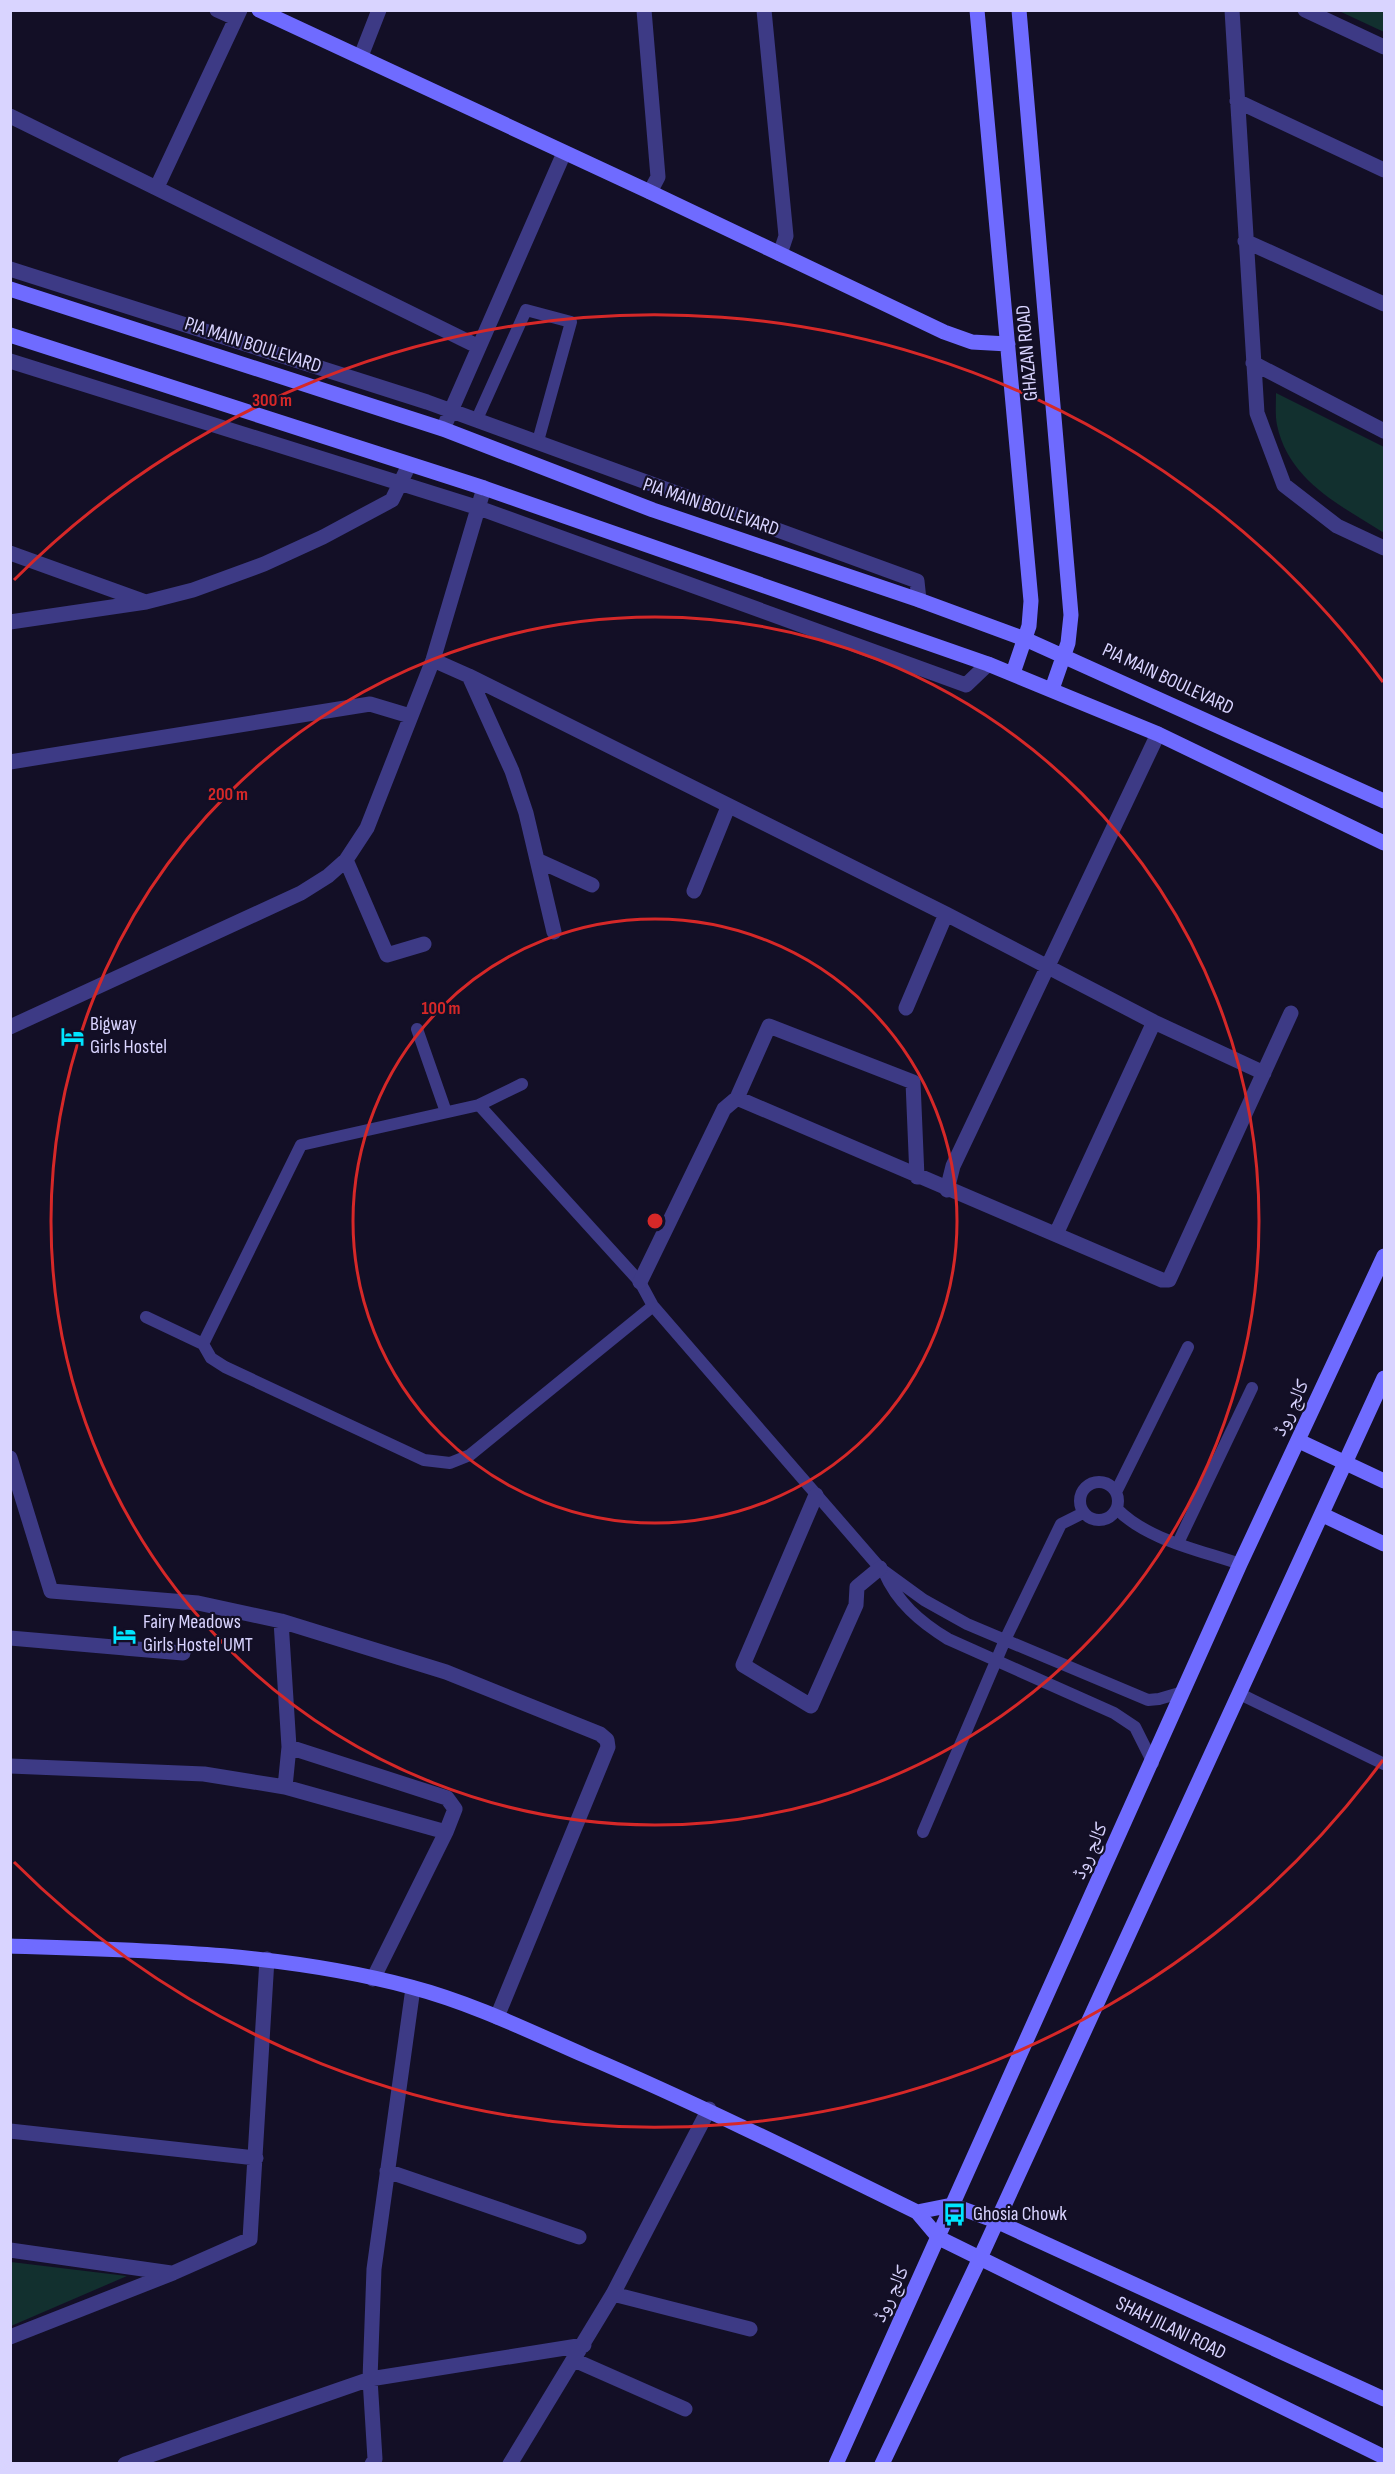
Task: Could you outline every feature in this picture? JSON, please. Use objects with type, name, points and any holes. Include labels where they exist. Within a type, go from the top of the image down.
[{"type":"main road","points":[[259,10],[651,192],[944,332],[972,342],[1008,344]]},
{"type":"main road","name":"GHAZAN ROAD","points":[[977,10],[1031,601],[1025,639],[1013,674]]},
{"type":"main road","name":"GHAZAN ROAD","points":[[1019,10],[1071,615],[1064,655],[1052,688]]},
{"type":"main road","name":"PIA MAIN BOULEVARD","points":[[10,289],[443,429],[653,510],[919,600],[1025,639],[1384,801]]},
{"type":"main road","points":[[10,335],[163,382],[484,488],[988,664],[1052,688],[1158,734],[1384,843]]},
{"type":"main road","name":"کالج روڈ","points":[[836,2463],[1153,1763],[1240,1564],[1384,1256]]},
{"type":"main road","points":[[882,2463],[980,2258],[1384,1378]]},
{"type":"main road","points":[[1299,1441],[1384,1481]]},
{"type":"main road","points":[[1323,1515],[1384,1544]]},
{"type":"main road","points":[[10,1946],[191,1952],[267,1959],[373,1978],[413,1988],[497,2017],[709,2109],[916,2212],[939,2238]]},
{"type":"main road","points":[[916,2212],[952,2205]]},
{"type":"main road","name":"SHAH JILANI ROAD","points":[[952,2205],[996,2221],[1384,2399]]},
{"type":"main road","name":"SHAH JILANI ROAD","points":[[939,2238],[1384,2457]]},
{"type":"street","points":[[157,187],[237,14],[217,10]]},
{"type":"street","points":[[361,56],[379,10]]},
{"type":"street","points":[[644,10],[658,177],[651,192]]},
{"type":"street","points":[[764,10],[786,236],[780,254]]},
{"type":"street","points":[[1232,10],[1257,413],[1284,485],[1337,526],[1384,548]]},
{"type":"street","points":[[1305,10],[1384,46]]},
{"type":"street","points":[[1237,101],[1384,170]]},
{"type":"street","points":[[10,116],[478,347]]},
{"type":"street","points":[[443,429],[564,153]]},
{"type":"street","points":[[1245,241],[1384,304]]},
{"type":"street","points":[[10,269],[451,410],[538,441],[916,581],[919,600]]},
{"type":"street","points":[[10,361],[479,508],[966,685],[988,664]]},
{"type":"street","points":[[1254,363],[1384,431]]},
{"type":"street","points":[[10,622],[146,602],[193,590],[284,555],[392,500],[409,465]]},
{"type":"street","points":[[10,1027],[301,893],[328,876],[346,860],[367,828],[433,660],[484,488]]},
{"type":"street","points":[[10,553],[146,602]]},
{"type":"street","points":[[433,660],[1049,965],[1154,1022],[1264,1072]]},
{"type":"street","points":[[469,676],[512,771],[526,813],[554,932]]},
{"type":"street","points":[[10,762],[370,704],[410,716]]},
{"type":"street","points":[[947,1190],[953,1166],[1158,734]]},
{"type":"street","points":[[694,891],[728,807]]},
{"type":"street","points":[[346,860],[387,955],[424,944]]},
{"type":"street","points":[[537,860],[592,885]]},
{"type":"street","points":[[906,1008],[946,914]]},
{"type":"street","points":[[737,1098],[916,1177],[1162,1280],[1169,1280],[1291,1013]]},
{"type":"street","points":[[1056,1234],[1154,1022]]},
{"type":"street","points":[[640,1282],[724,1109],[737,1098],[769,1026],[913,1082],[916,1177]]},
{"type":"street","points":[[10,1458],[51,1592],[198,1603],[281,1621],[446,1672],[600,1734],[608,1740],[608,1747],[497,2017]]},
{"type":"street","points":[[816,1495],[743,1665],[812,1706],[856,1605],[857,1587],[882,1570]]},
{"type":"street","points":[[281,1621],[289,1747],[285,1787]]},
{"type":"street","points":[[10,1638],[124,1648]]},
{"type":"street","points":[[289,1747],[447,1798],[455,1809],[446,1832],[373,1978]]},
{"type":"street","points":[[10,1766],[204,1774],[285,1787],[446,1832]]},
{"type":"street","points":[[10,2337],[173,2273],[250,2239],[267,1959]]},
{"type":"street","points":[[372,2463],[375,2459],[370,2379],[374,2269],[413,1988]]},
{"type":"street","points":[[510,2463],[613,2294],[709,2109]]},
{"type":"street","points":[[10,2131],[256,2158]]},
{"type":"street","points":[[387,2171],[579,2237]]},
{"type":"street","points":[[10,2250],[173,2273]]},
{"type":"street","points":[[613,2294],[750,2329]]},
{"type":"street","points":[[125,2463],[370,2379],[584,2345]]},
{"type":"street","points":[[574,2360],[685,2409]]},
{"type":"lane","points":[[477,419],[526,310],[571,322],[538,441]]},
{"type":"lane","points":[[417,1029],[446,1112]]},
{"type":"lane","points":[[203,1344],[301,1145],[479,1105],[522,1084]]},
{"type":"lane","points":[[479,1105],[640,1282],[653,1306],[882,1570],[900,1600],[923,1623],[948,1639],[996,1662],[1114,1713],[1135,1727],[1153,1763]]},
{"type":"lane","points":[[146,1317],[203,1344],[211,1358],[225,1367],[424,1460],[450,1463],[470,1455],[653,1306]]},
{"type":"lane","points":[[1188,1347],[1116,1492],[1117,1509],[1129,1521],[1178,1543],[1240,1564]]},
{"type":"lane","points":[[1178,1543],[1252,1388]]},
{"type":"lane","points":[[1116,1492],[1107,1483],[1094,1482],[1083,1489],[1079,1501],[1083,1514],[1095,1520],[1108,1518],[1117,1509]]},
{"type":"lane","points":[[923,1832],[1005,1640],[1061,1524],[1083,1514]]},
{"type":"lane","points":[[882,1570],[899,1579],[946,1613],[1148,1700],[1184,1692]]},
{"type":"lane","points":[[1240,1694],[1384,1764]]},
{"type":"green space","points":[[1339,11],[1384,11],[1384,32]]},
{"type":"green space","points":[[1276,393],[1384,447],[1384,533],[1318,490],[1293,462],[1283,445],[1277,425]]},
{"type":"green space","points":[[11,2262],[127,2276],[11,2326]]},
{"type":"place","name":"Bigway Girls Hostel","points":[[72,1036]]},
{"type":"place","name":"Fairy Meadows Girls Hostel UMT","points":[[125,1634]]},
{"type":"place","name":"Ghosia Chowk","points":[[955,2214]]}]
